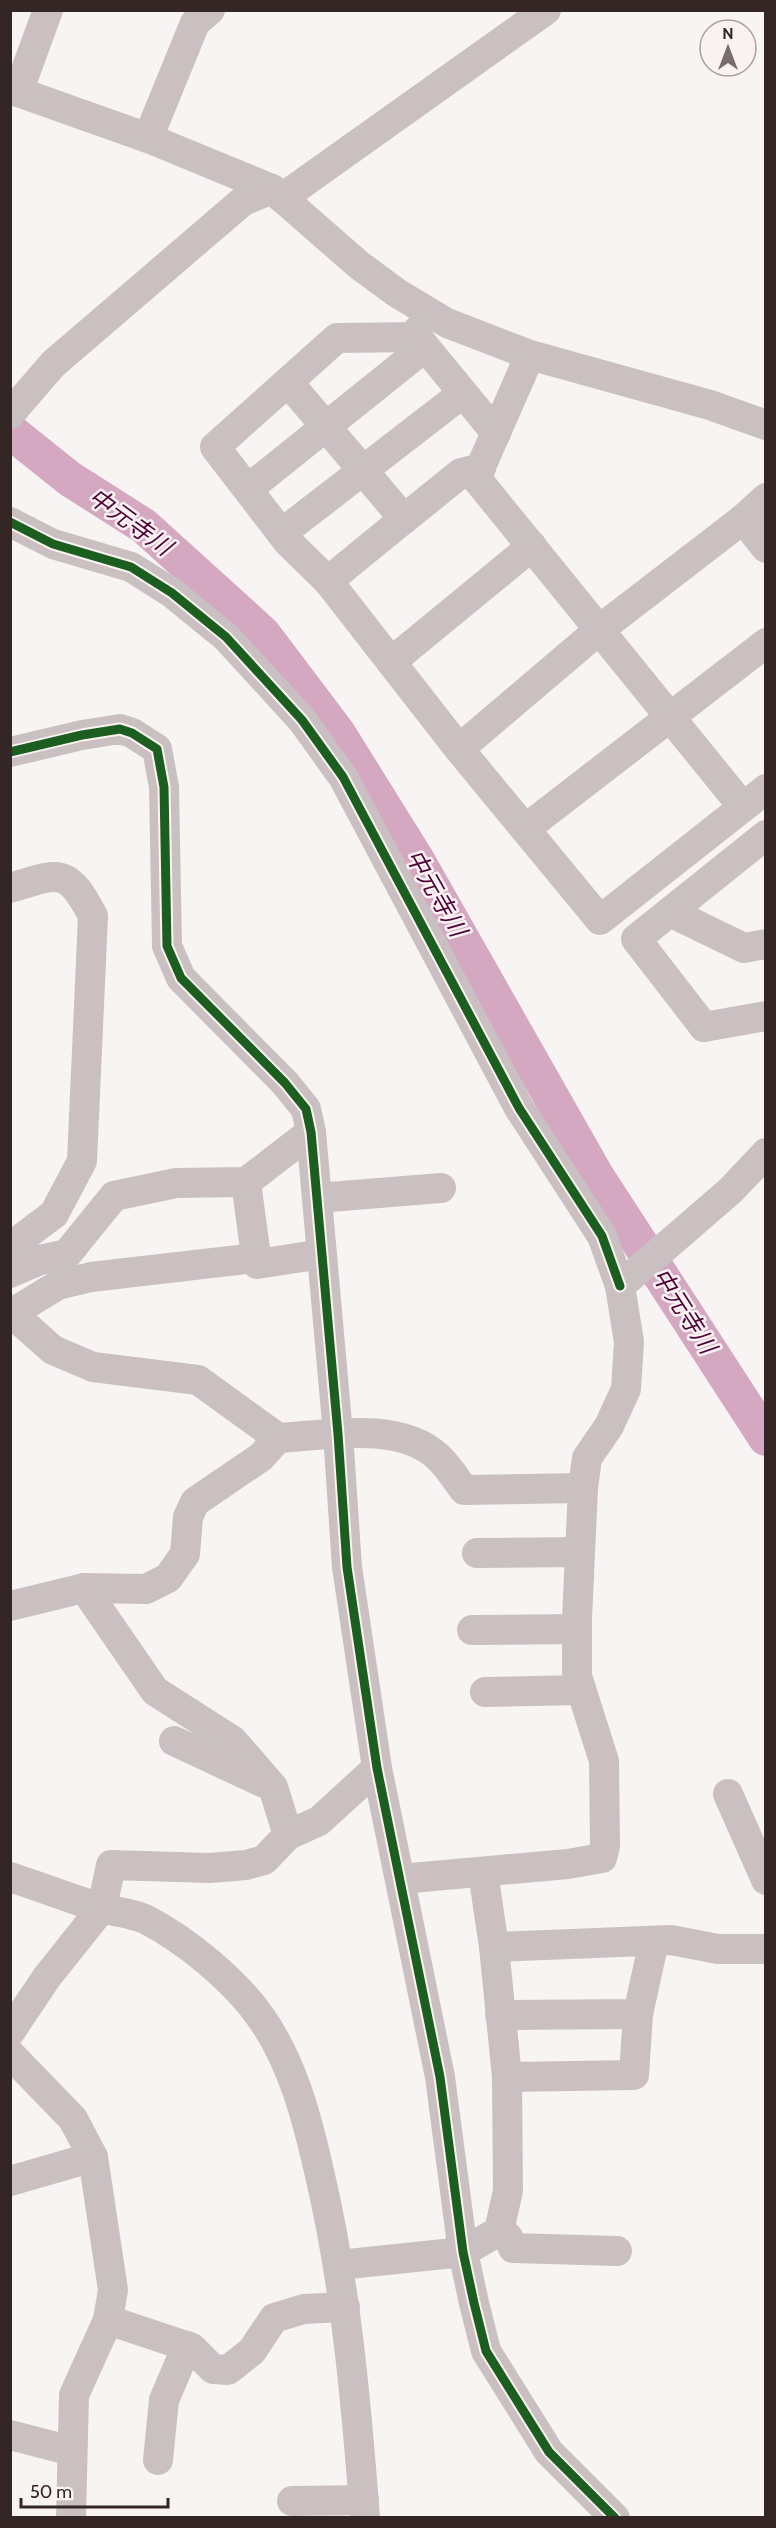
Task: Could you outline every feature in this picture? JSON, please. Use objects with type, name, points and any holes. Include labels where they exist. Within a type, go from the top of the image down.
[{"type":"street","points":[[48,10],[14,90],[148,138],[277,194],[359,265],[397,293],[462,393],[496,433]]},
{"type":"street","points":[[10,414],[53,364],[243,201],[277,194],[546,10]]},
{"type":"street","points":[[148,138],[197,15]]},
{"type":"street","points":[[530,355],[476,478],[670,717],[754,798],[600,920],[459,749],[328,580],[282,533],[215,447],[337,338],[422,331],[447,323],[530,355],[710,405],[765,425]]},
{"type":"street","points":[[248,489],[326,426],[422,331]]},
{"type":"street","points":[[288,382],[404,519]]},
{"type":"street","points":[[282,533],[462,393]]},
{"type":"street","points":[[328,580],[461,473],[481,468]]},
{"type":"street","points":[[459,749],[599,630],[743,519],[765,498]]},
{"type":"street","points":[[743,519],[765,548]]},
{"type":"street","points":[[10,522],[53,544],[131,567],[172,593],[226,638],[302,720],[344,777],[519,1108],[602,1236],[627,1280],[629,1341],[626,1389],[609,1426],[587,1458],[580,1552],[577,1676],[604,1761],[605,1846],[602,1858],[568,1864],[400,1879]]},
{"type":"street","points":[[391,662],[532,546]]},
{"type":"street","points":[[525,829],[765,643]]},
{"type":"street","points":[[10,752],[82,735],[120,729],[132,733],[157,749],[164,787],[167,946],[181,978],[285,1083],[306,1109],[311,1132],[317,1198],[338,1434],[347,1568],[377,1768],[440,2077],[463,2252],[486,2351],[549,2452],[615,2517]]},
{"type":"street","points":[[765,835],[636,939],[704,1027],[765,1016]]},
{"type":"street","points":[[10,888],[52,875],[67,880],[79,890],[93,916],[82,1161],[54,1214],[10,1247]]},
{"type":"street","points":[[639,890],[666,915],[744,948],[765,945]]},
{"type":"street","points":[[10,1274],[40,1260],[67,1254],[114,1196],[176,1183],[246,1182],[311,1132]]},
{"type":"street","points":[[627,1280],[730,1191],[765,1153]]},
{"type":"street","points":[[246,1182],[257,1264],[322,1254]]},
{"type":"street","points":[[317,1198],[441,1188]]},
{"type":"street","points":[[256,1258],[91,1277],[58,1285],[11,1312],[53,1350],[93,1367],[198,1380],[278,1438],[382,1433],[417,1443],[438,1457],[464,1490],[583,1488]]},
{"type":"street","points":[[10,1606],[84,1588],[146,1589],[168,1578],[185,1554],[188,1517],[195,1502],[261,1457],[278,1438]]},
{"type":"street","points":[[477,1553],[580,1552]]},
{"type":"street","points":[[84,1588],[155,1691],[233,1741],[273,1787],[288,1835]]},
{"type":"street","points":[[472,1630],[577,1629]]},
{"type":"street","points":[[485,1692],[581,1690]]},
{"type":"street","points":[[174,1741],[273,1787]]},
{"type":"street","points":[[10,2032],[47,1977],[102,1908],[111,1865],[210,1868],[246,1865],[264,1860],[288,1835],[319,1821],[377,1768]]},
{"type":"street","points":[[728,1794],[765,1880]]},
{"type":"street","points":[[339,2265],[463,2252],[499,2231],[508,2192],[507,2077],[494,1947],[483,1872]]},
{"type":"street","points":[[10,1877],[102,1908],[143,1918],[178,1940],[243,1994],[262,2019],[280,2049],[299,2092],[328,2206],[339,2265],[365,2509],[292,2501]]},
{"type":"street","points":[[494,1947],[671,1940],[718,1949],[765,1949]]},
{"type":"street","points":[[507,2077],[634,2075],[638,2014],[654,1941]]},
{"type":"street","points":[[500,2014],[638,2014]]},
{"type":"street","points":[[10,2054],[73,2118],[93,2157],[112,2290],[108,2320],[74,2396],[71,2517]]},
{"type":"street","points":[[10,2181],[93,2157]]},
{"type":"street","points":[[499,2231],[508,2237],[513,2248],[616,2251]]},
{"type":"street","points":[[108,2320],[187,2346],[202,2356],[213,2369],[228,2370],[252,2351],[274,2318],[304,2308],[345,2307]]},
{"type":"street","points":[[158,2460],[164,2400],[187,2346]]},
{"type":"street","points":[[10,2435],[72,2451]]},
{"type":"waterway","name":"中元寺川","points":[[10,431],[70,479],[144,526],[263,634],[337,732],[415,857],[595,1174],[766,1438]]},
{"type":"cycle path","points":[[10,522],[53,544],[131,567],[172,593],[226,637],[302,720],[343,777],[519,1108],[602,1236],[620,1286]]},
{"type":"cycle path","points":[[10,752],[82,735],[120,729],[132,733],[157,749],[164,787],[167,946],[181,978],[285,1083],[306,1109],[311,1132],[338,1434],[347,1567],[377,1768],[440,2077],[463,2252],[474,2303],[486,2351],[549,2452],[615,2518]]}]
